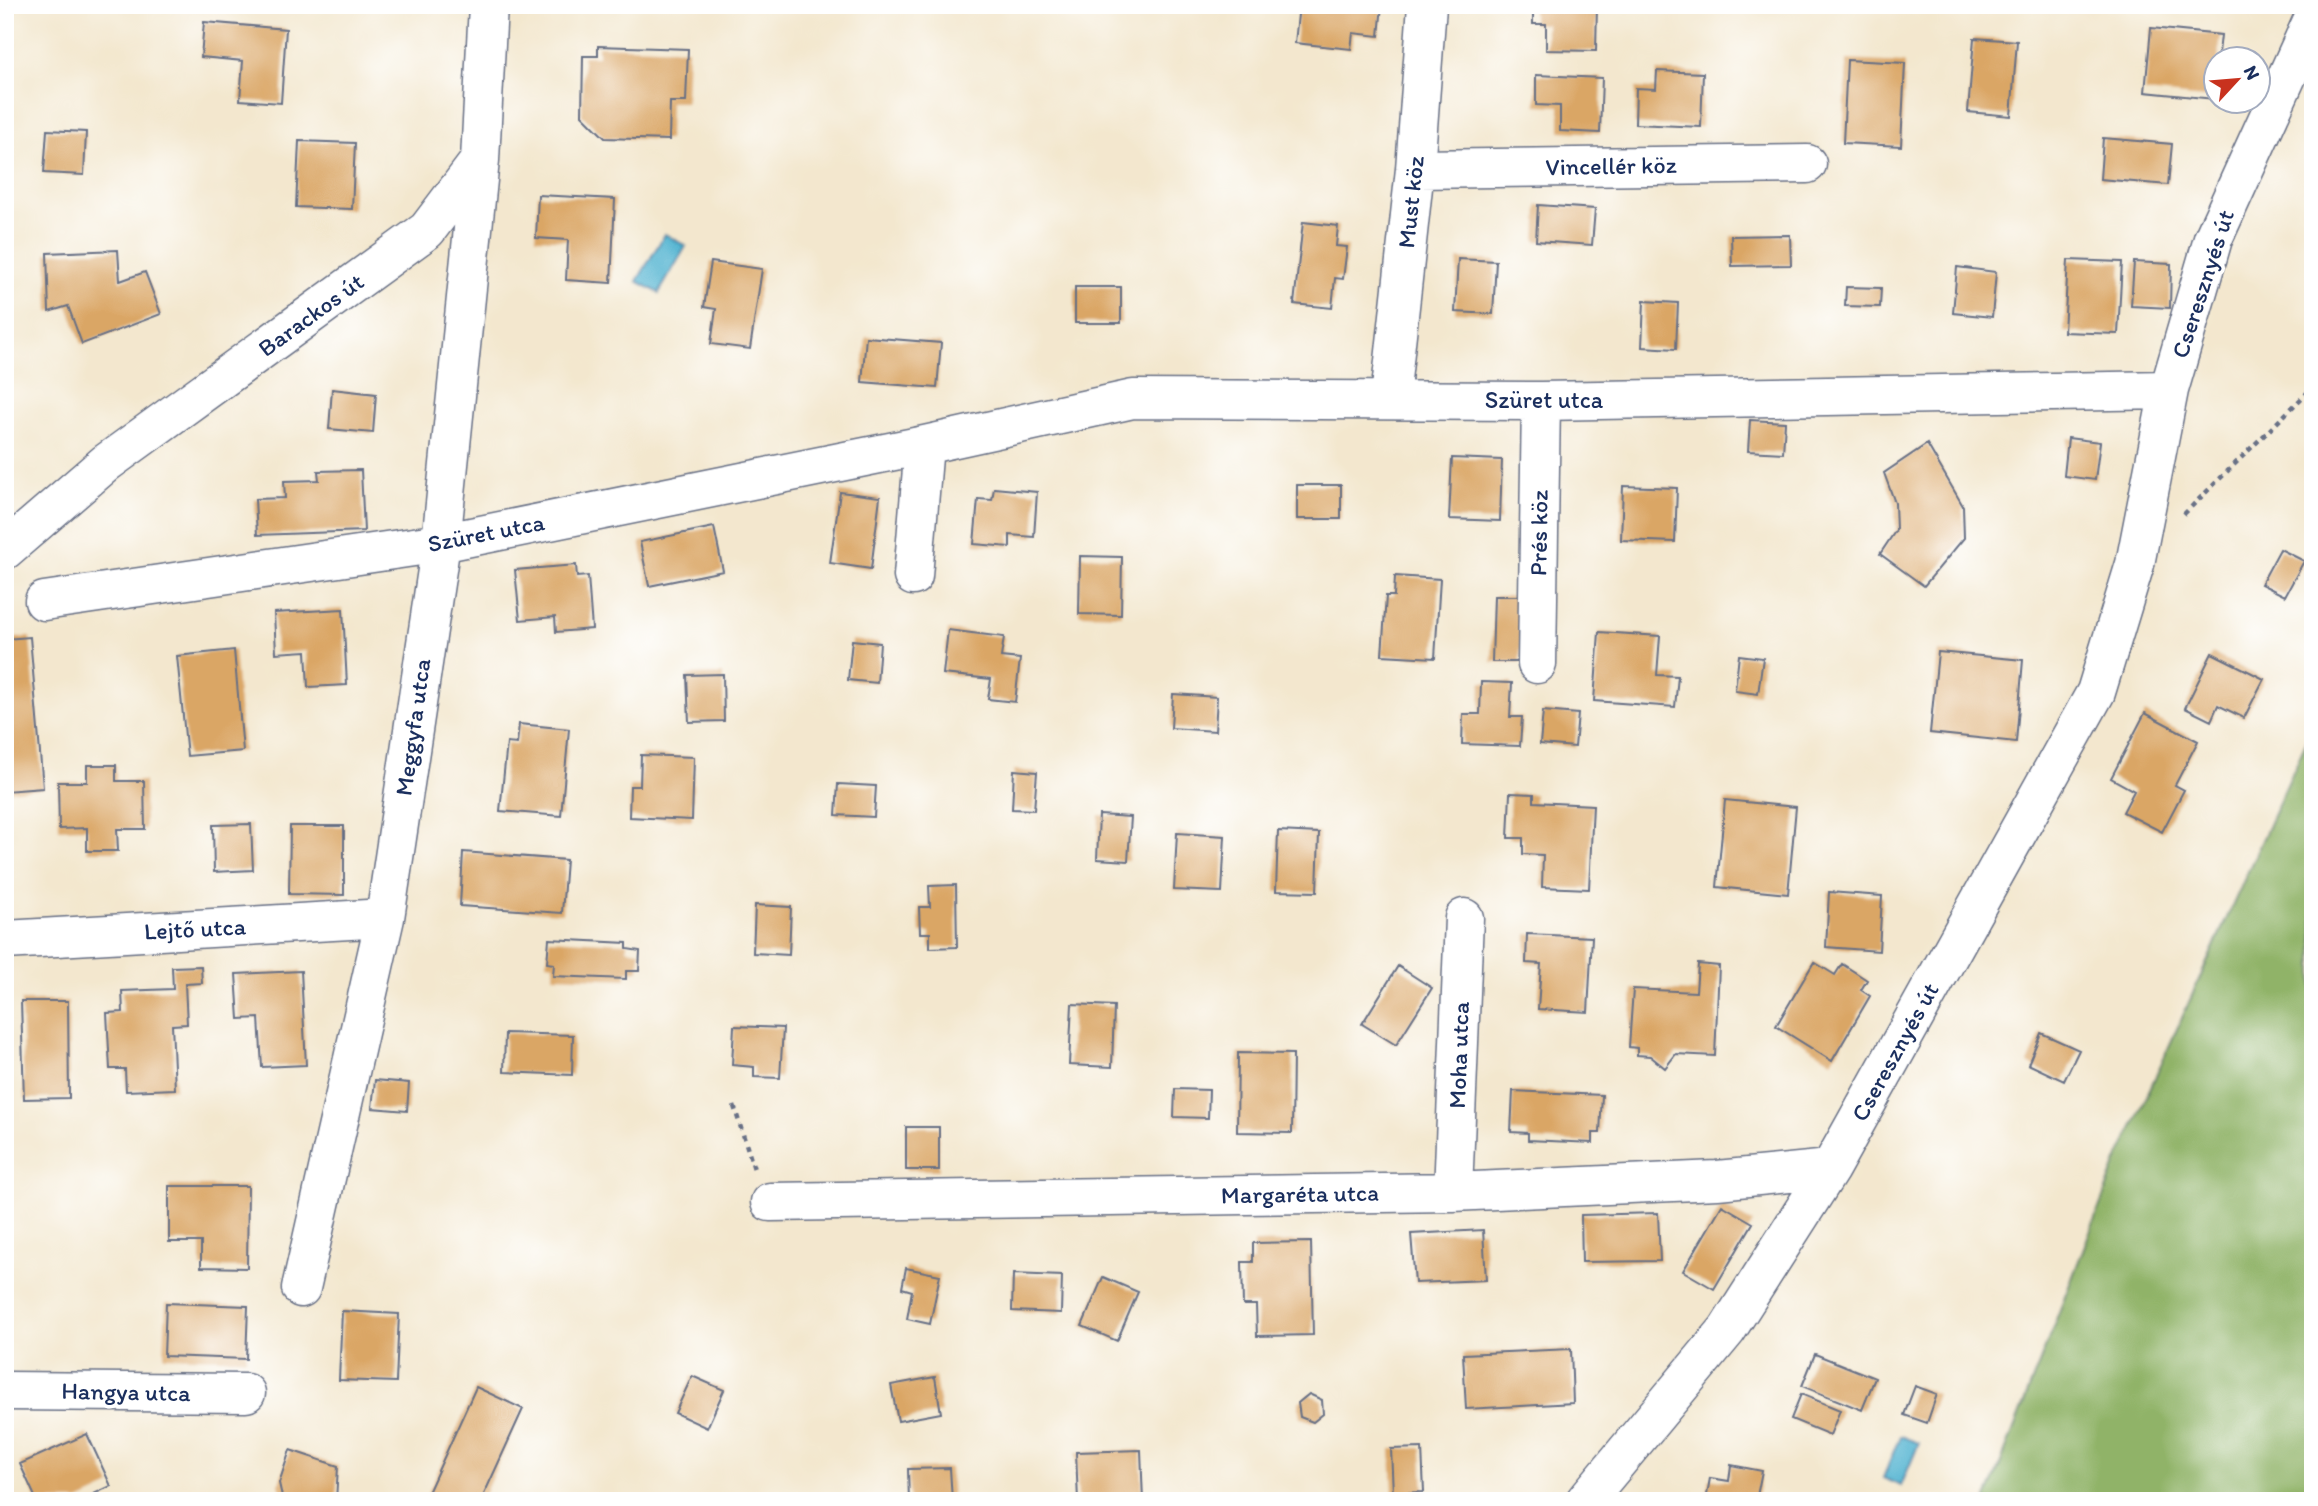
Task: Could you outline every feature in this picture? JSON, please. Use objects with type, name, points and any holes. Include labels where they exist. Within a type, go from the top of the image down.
[{"type":"street","points":[[480,160],[488,5]]},
{"type":"street","name":"Must köz","points":[[1390,398],[1415,169],[1427,5]]},
{"type":"street","name":"Cseresznyés út","points":[[1585,1501],[1727,1330],[1830,1169],[2095,692],[2135,564],[2169,390],[2213,239],[2313,19]]},
{"type":"street","name":"Meggyfa utca","points":[[301,1288],[385,918],[441,543],[480,160]]},
{"type":"street","name":"Barackos út","points":[[5,550],[106,463],[427,230],[480,160]]},
{"type":"street","name":"Vincellér köz","points":[[1415,169],[1807,164]]},
{"type":"street","name":"Szüret utca","points":[[44,601],[441,543],[924,446],[1133,400],[1390,398],[1541,401],[2169,390]]},
{"type":"street","name":"Prés köz","points":[[1537,664],[1541,401]]},
{"type":"street","points":[[913,576],[924,446]]},
{"type":"street","name":"Lejtő utca","points":[[5,940],[385,918]]},
{"type":"street","name":"Moha utca","points":[[1453,1192],[1464,918]]},
{"type":"street","name":"Margaréta utca","points":[[770,1202],[1453,1192],[1717,1181],[1830,1169]]},
{"type":"street","name":"Hangya utca","points":[[5,1391],[246,1393]]},
{"type":"path","points":[[2135,564],[2313,387]]},
{"type":"path","points":[[734,1106],[763,1197],[770,1202]]},
{"type":"green space","points":[[2313,727],[2313,1501],[1986,1501],[2117,1162]]},
{"type":"water","points":[[665,234],[686,246],[659,293],[637,281]]},
{"type":"water","points":[[1900,1436],[1919,1443],[1901,1486],[1883,1478]]},
{"type":"building","points":[[1299,5],[1382,5],[1379,36],[1353,33],[1351,49],[1295,43]]},
{"type":"building","points":[[1533,5],[1597,5],[1596,51],[1546,50],[1546,24],[1533,24]]},
{"type":"building","points":[[204,22],[286,29],[281,103],[240,100],[243,61],[201,57]]},
{"type":"building","points":[[5,24],[10,24],[10,65],[5,65]]},
{"type":"building","points":[[2151,28],[2221,35],[2220,46],[2202,46],[2202,98],[2145,92]]},
{"type":"building","points":[[1974,38],[2017,41],[2011,116],[1968,112]]},
{"type":"building","points":[[598,46],[688,49],[686,102],[670,102],[669,140],[605,138],[582,115],[583,56],[598,56]]},
{"type":"building","points":[[1847,60],[1905,63],[1901,146],[1843,143]]},
{"type":"building","points":[[1657,71],[1703,73],[1701,127],[1635,124],[1636,88],[1656,89]]},
{"type":"building","points":[[1536,75],[1602,78],[1600,133],[1560,131],[1560,106],[1536,105]]},
{"type":"building","points":[[47,130],[86,132],[84,175],[44,173]]},
{"type":"building","points":[[2103,138],[2172,144],[2168,185],[2100,179]]},
{"type":"building","points":[[299,141],[355,143],[352,209],[296,207]]},
{"type":"building","points":[[538,195],[615,199],[611,283],[566,280],[568,240],[536,238]]},
{"type":"building","points":[[1538,205],[1595,209],[1592,245],[1536,241]]},
{"type":"building","points":[[1303,222],[1338,226],[1336,246],[1347,247],[1343,279],[1335,278],[1332,308],[1294,304]]},
{"type":"building","points":[[1790,235],[1791,265],[1732,266],[1731,236]]},
{"type":"building","points":[[118,250],[120,281],[145,272],[161,314],[82,344],[68,306],[49,312],[47,253]]},
{"type":"building","points":[[1458,259],[1496,261],[1493,314],[1455,312]]},
{"type":"building","points":[[2068,260],[2122,262],[2118,334],[2064,332]]},
{"type":"building","points":[[711,262],[762,269],[750,349],[711,344],[716,309],[704,307]]},
{"type":"building","points":[[2134,262],[2171,264],[2170,308],[2131,306]]},
{"type":"building","points":[[1957,267],[1996,272],[1992,317],[1953,313]]},
{"type":"building","points":[[1075,287],[1121,287],[1121,323],[1075,323]]},
{"type":"building","points":[[1846,287],[1881,288],[1880,307],[1845,306]]},
{"type":"building","points":[[1644,301],[1678,303],[1676,349],[1642,347]]},
{"type":"building","points":[[866,337],[941,343],[937,388],[862,382]]},
{"type":"building","points":[[332,389],[376,394],[373,433],[329,429]]},
{"type":"building","points":[[1750,420],[1785,422],[1783,453],[1748,451]]},
{"type":"building","points":[[2068,438],[2100,442],[2095,480],[2064,476]]},
{"type":"building","points":[[1927,444],[1963,506],[1964,538],[1924,586],[1880,554],[1896,530],[1895,503],[1884,473]]},
{"type":"building","points":[[1452,458],[1502,460],[1500,521],[1449,519]]},
{"type":"building","points":[[361,470],[364,531],[257,535],[255,499],[285,498],[284,481],[319,480],[318,471]]},
{"type":"building","points":[[1297,485],[1341,485],[1341,519],[1297,519]]},
{"type":"building","points":[[1623,486],[1677,488],[1675,542],[1621,540]]},
{"type":"building","points":[[994,488],[1037,492],[1034,537],[1010,535],[1010,547],[974,544],[978,499],[992,500]]},
{"type":"building","points":[[840,492],[880,497],[871,569],[830,563]]},
{"type":"building","points":[[714,527],[723,571],[649,586],[640,542]]},
{"type":"building","points":[[2280,549],[2304,561],[2285,596],[2261,584]]},
{"type":"building","points":[[1080,556],[1122,557],[1121,615],[1079,614]]},
{"type":"building","points":[[576,565],[577,577],[588,576],[592,629],[556,632],[555,617],[520,620],[515,570]]},
{"type":"building","points":[[1395,576],[1440,579],[1435,658],[1382,655],[1386,596],[1394,596]]},
{"type":"building","points":[[1494,596],[1522,596],[1520,662],[1492,662]]},
{"type":"building","points":[[343,609],[347,685],[308,687],[306,651],[276,653],[274,613]]},
{"type":"building","points":[[948,630],[1004,637],[1001,657],[1020,659],[1015,702],[988,699],[991,679],[943,674]]},
{"type":"building","points":[[1599,632],[1660,636],[1657,675],[1678,676],[1675,707],[1594,701]]},
{"type":"building","points":[[30,637],[43,788],[5,791],[5,639]]},
{"type":"building","points":[[852,640],[880,643],[877,683],[848,680]]},
{"type":"building","points":[[234,650],[243,751],[187,756],[177,656]]},
{"type":"building","points":[[1938,652],[2023,660],[2016,742],[1930,733]]},
{"type":"building","points":[[2212,653],[2264,679],[2244,718],[2218,705],[2211,721],[2185,708]]},
{"type":"building","points":[[1739,655],[1763,658],[1758,694],[1735,691]]},
{"type":"building","points":[[723,674],[724,721],[689,722],[687,675]]},
{"type":"building","points":[[1481,682],[1512,683],[1510,717],[1522,717],[1520,746],[1462,744],[1463,714],[1480,714]]},
{"type":"building","points":[[1173,694],[1217,697],[1215,731],[1171,728]]},
{"type":"building","points":[[1543,711],[1578,714],[1575,747],[1540,744]]},
{"type":"building","points":[[2145,713],[2198,741],[2175,785],[2184,790],[2162,832],[2123,812],[2134,791],[2111,778]]},
{"type":"building","points":[[519,724],[569,729],[561,816],[500,811],[507,743],[517,744]]},
{"type":"building","points":[[641,755],[694,757],[692,820],[629,817],[630,786],[640,786]]},
{"type":"building","points":[[87,765],[116,765],[116,781],[144,781],[145,829],[117,829],[118,851],[87,851],[87,828],[59,829],[58,782],[87,782]]},
{"type":"building","points":[[1014,770],[1037,772],[1034,810],[1012,809]]},
{"type":"building","points":[[838,784],[876,786],[874,817],[836,815]]},
{"type":"building","points":[[1510,793],[1534,794],[1534,802],[1593,805],[1589,889],[1542,887],[1543,855],[1523,854],[1523,838],[1508,838]]},
{"type":"building","points":[[1725,800],[1796,807],[1788,894],[1717,887]]},
{"type":"building","points":[[1099,815],[1131,817],[1128,861],[1097,859]]},
{"type":"building","points":[[251,824],[253,870],[214,872],[213,825]]},
{"type":"building","points":[[290,826],[344,826],[344,895],[289,894]]},
{"type":"building","points":[[1278,831],[1319,833],[1317,892],[1276,891]]},
{"type":"building","points":[[1177,833],[1225,836],[1222,892],[1174,890]]},
{"type":"building","points":[[463,852],[566,860],[562,913],[460,906]]},
{"type":"building","points":[[956,885],[957,947],[930,948],[930,933],[920,933],[919,907],[930,907],[929,886]]},
{"type":"building","points":[[1829,892],[1882,896],[1879,951],[1826,947]]},
{"type":"building","points":[[755,905],[791,907],[789,955],[753,953]]},
{"type":"building","points":[[1527,934],[1592,937],[1588,1012],[1538,1009],[1541,964],[1526,963]]},
{"type":"building","points":[[549,939],[627,943],[627,949],[640,951],[639,971],[626,971],[626,979],[553,976],[554,964],[547,963]]},
{"type":"building","points":[[1814,962],[1835,975],[1842,964],[1867,980],[1861,990],[1870,996],[1832,1061],[1776,1026]]},
{"type":"building","points":[[1698,964],[1719,966],[1715,1056],[1676,1054],[1665,1068],[1650,1056],[1637,1055],[1637,1048],[1629,1047],[1633,989],[1696,992]]},
{"type":"building","points":[[201,966],[202,983],[185,984],[187,1024],[172,1025],[175,1089],[126,1091],[125,1069],[110,1069],[107,1013],[123,1012],[122,991],[173,989],[172,967]]},
{"type":"building","points":[[1398,966],[1432,988],[1396,1045],[1362,1024]]},
{"type":"building","points":[[301,971],[306,1065],[262,1067],[259,1018],[239,1019],[236,974]]},
{"type":"building","points":[[21,1001],[68,1001],[69,1098],[24,1099]]},
{"type":"building","points":[[1072,1004],[1114,1006],[1112,1067],[1069,1065]]},
{"type":"building","points":[[734,1026],[783,1028],[780,1078],[754,1077],[754,1067],[732,1065]]},
{"type":"building","points":[[505,1033],[573,1035],[572,1075],[504,1072]]},
{"type":"building","points":[[2041,1033],[2079,1050],[2064,1081],[2028,1064]]},
{"type":"building","points":[[1238,1053],[1293,1054],[1292,1133],[1237,1132]]},
{"type":"building","points":[[375,1080],[409,1083],[407,1111],[372,1108]]},
{"type":"building","points":[[1175,1089],[1209,1090],[1208,1118],[1174,1117]]},
{"type":"building","points":[[1513,1091],[1602,1095],[1600,1133],[1593,1133],[1593,1143],[1528,1140],[1528,1133],[1511,1132]]},
{"type":"building","points":[[906,1127],[939,1127],[939,1170],[906,1170]]},
{"type":"building","points":[[169,1186],[248,1186],[247,1268],[201,1267],[201,1242],[169,1242]]},
{"type":"building","points":[[1722,1205],[1753,1223],[1714,1289],[1683,1271]]},
{"type":"building","points":[[1658,1213],[1660,1261],[1582,1262],[1581,1215]]},
{"type":"building","points":[[1483,1230],[1486,1280],[1415,1283],[1411,1234]]},
{"type":"building","points":[[1311,1242],[1313,1335],[1257,1336],[1256,1305],[1243,1305],[1242,1262],[1253,1262],[1253,1243]]},
{"type":"building","points":[[906,1268],[940,1275],[930,1324],[907,1319],[912,1291],[902,1288]]},
{"type":"building","points":[[1013,1274],[1062,1276],[1061,1313],[1012,1311]]},
{"type":"building","points":[[1103,1277],[1138,1292],[1117,1341],[1082,1326]]},
{"type":"building","points":[[166,1303],[248,1306],[246,1359],[164,1356]]},
{"type":"building","points":[[342,1311],[399,1314],[396,1382],[339,1380]]},
{"type":"building","points":[[1571,1349],[1573,1403],[1466,1409],[1463,1354]]},
{"type":"building","points":[[1815,1354],[1875,1378],[1862,1410],[1802,1386]]},
{"type":"building","points":[[692,1376],[724,1390],[707,1428],[675,1413]]},
{"type":"building","points":[[935,1377],[941,1413],[898,1421],[891,1385]]},
{"type":"building","points":[[1915,1386],[1937,1394],[1927,1423],[1904,1415]]},
{"type":"building","points":[[476,1387],[523,1409],[481,1501],[434,1501],[426,1497]]},
{"type":"building","points":[[1309,1394],[1322,1400],[1323,1414],[1313,1422],[1300,1417],[1298,1403]]},
{"type":"building","points":[[1801,1394],[1840,1410],[1830,1435],[1791,1419]]},
{"type":"building","points":[[87,1434],[111,1486],[79,1501],[37,1501],[20,1464]]},
{"type":"building","points":[[1422,1448],[1424,1492],[1393,1493],[1391,1449]]},
{"type":"building","points":[[290,1450],[338,1466],[336,1501],[283,1501],[279,1483]]},
{"type":"building","points":[[1141,1450],[1143,1501],[1078,1501],[1076,1452]]},
{"type":"building","points":[[1731,1465],[1762,1471],[1756,1501],[1706,1501],[1710,1478],[1729,1481]]},
{"type":"building","points":[[950,1468],[952,1501],[909,1501],[908,1469]]}]
